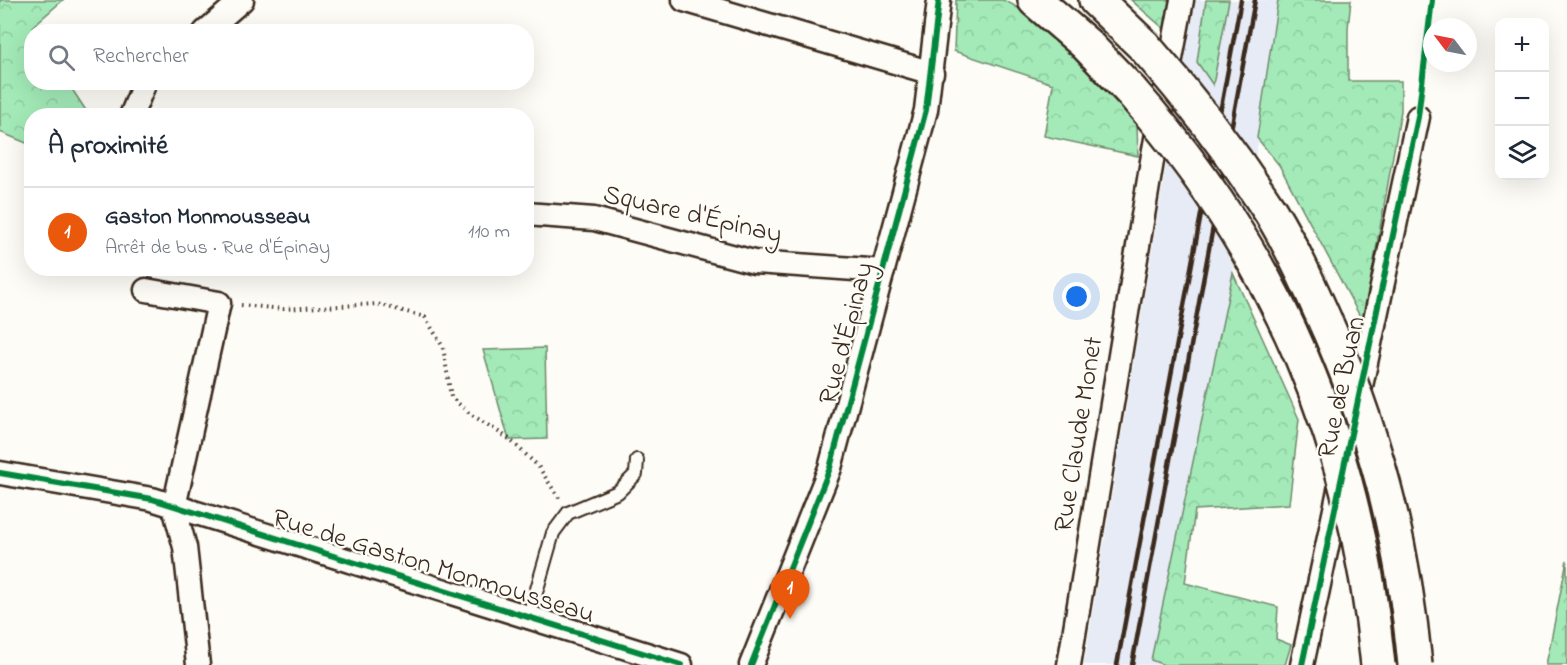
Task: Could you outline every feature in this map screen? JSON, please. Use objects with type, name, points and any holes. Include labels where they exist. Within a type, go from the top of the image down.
[{"type":"main road","points":[[1035,0],[1086,44],[1171,137],[1230,219],[1278,304],[1298,348],[1331,434],[1366,572],[1378,665]]},
{"type":"main road","points":[[1096,0],[1144,46],[1196,107],[1271,213],[1302,269],[1341,357],[1374,446],[1398,538],[1415,665]]},
{"type":"street","points":[[214,24],[243,0]]},
{"type":"street","points":[[684,0],[932,73]]},
{"type":"street","name":"Rue d'Épinay","points":[[751,665],[830,468],[926,110],[939,0]]},
{"type":"street","name":"Rue Claude Monet","points":[[1069,665],[1153,155],[1182,0]]},
{"type":"street","points":[[134,108],[142,90]]},
{"type":"street","name":"Rue de Buan","points":[[1302,665],[1418,117]]},
{"type":"street","name":"Square d'Épinay","points":[[534,215],[594,219],[754,262],[883,271]]},
{"type":"street","points":[[146,290],[219,303],[174,507],[185,548],[198,665]]},
{"type":"street","name":"Rue de Gaston Monmousseau","points":[[0,473],[153,499],[681,665]]},
{"type":"lane","points":[[529,617],[553,533],[568,513],[618,492],[636,474],[637,460]]},
{"type":"path","points":[[219,303],[283,309],[377,304],[425,317],[442,348],[451,397],[469,413],[508,438],[538,466],[568,513]]},
{"type":"shaded area","points":[[1193,0],[1285,0],[1159,665],[1084,665]]},
{"type":"green space","points":[[0,0],[63,0],[35,24],[24,24],[24,90],[73,90],[84,108],[24,108],[24,142],[0,132]]},
{"type":"green space","points":[[956,0],[1002,0],[1015,6],[1032,19],[1092,76],[1137,125],[1138,156],[1044,136],[1053,84],[954,51]]},
{"type":"green space","points":[[1131,0],[1175,0],[1169,33]]},
{"type":"green space","points":[[1206,0],[1229,0],[1213,85],[1197,62]]},
{"type":"green space","points":[[1278,0],[1351,0],[1348,28],[1348,81],[1401,81],[1401,111],[1363,322],[1279,165],[1257,138]]},
{"type":"green space","points":[[1233,273],[1299,419],[1289,504],[1195,510],[1185,583],[1278,607],[1276,639],[1291,645],[1285,665],[1164,665],[1151,660]]},
{"type":"green space","points":[[545,348],[547,439],[509,440],[483,350]]},
{"type":"green space","points":[[1567,560],[1567,665],[1546,665]]},
{"type":"railway","points":[[1117,665],[1241,0]]},
{"type":"railway","points":[[1132,665],[1255,0]]},
{"type":"cycle path","points":[[751,665],[830,468],[926,110],[939,0]]},
{"type":"cycle path","points":[[1302,665],[1418,117],[1432,0]]},
{"type":"cycle path","points":[[0,473],[152,499],[681,665]]},
{"type":"place","name":"Gaston Monmousseau","points":[[790,619]]}]
